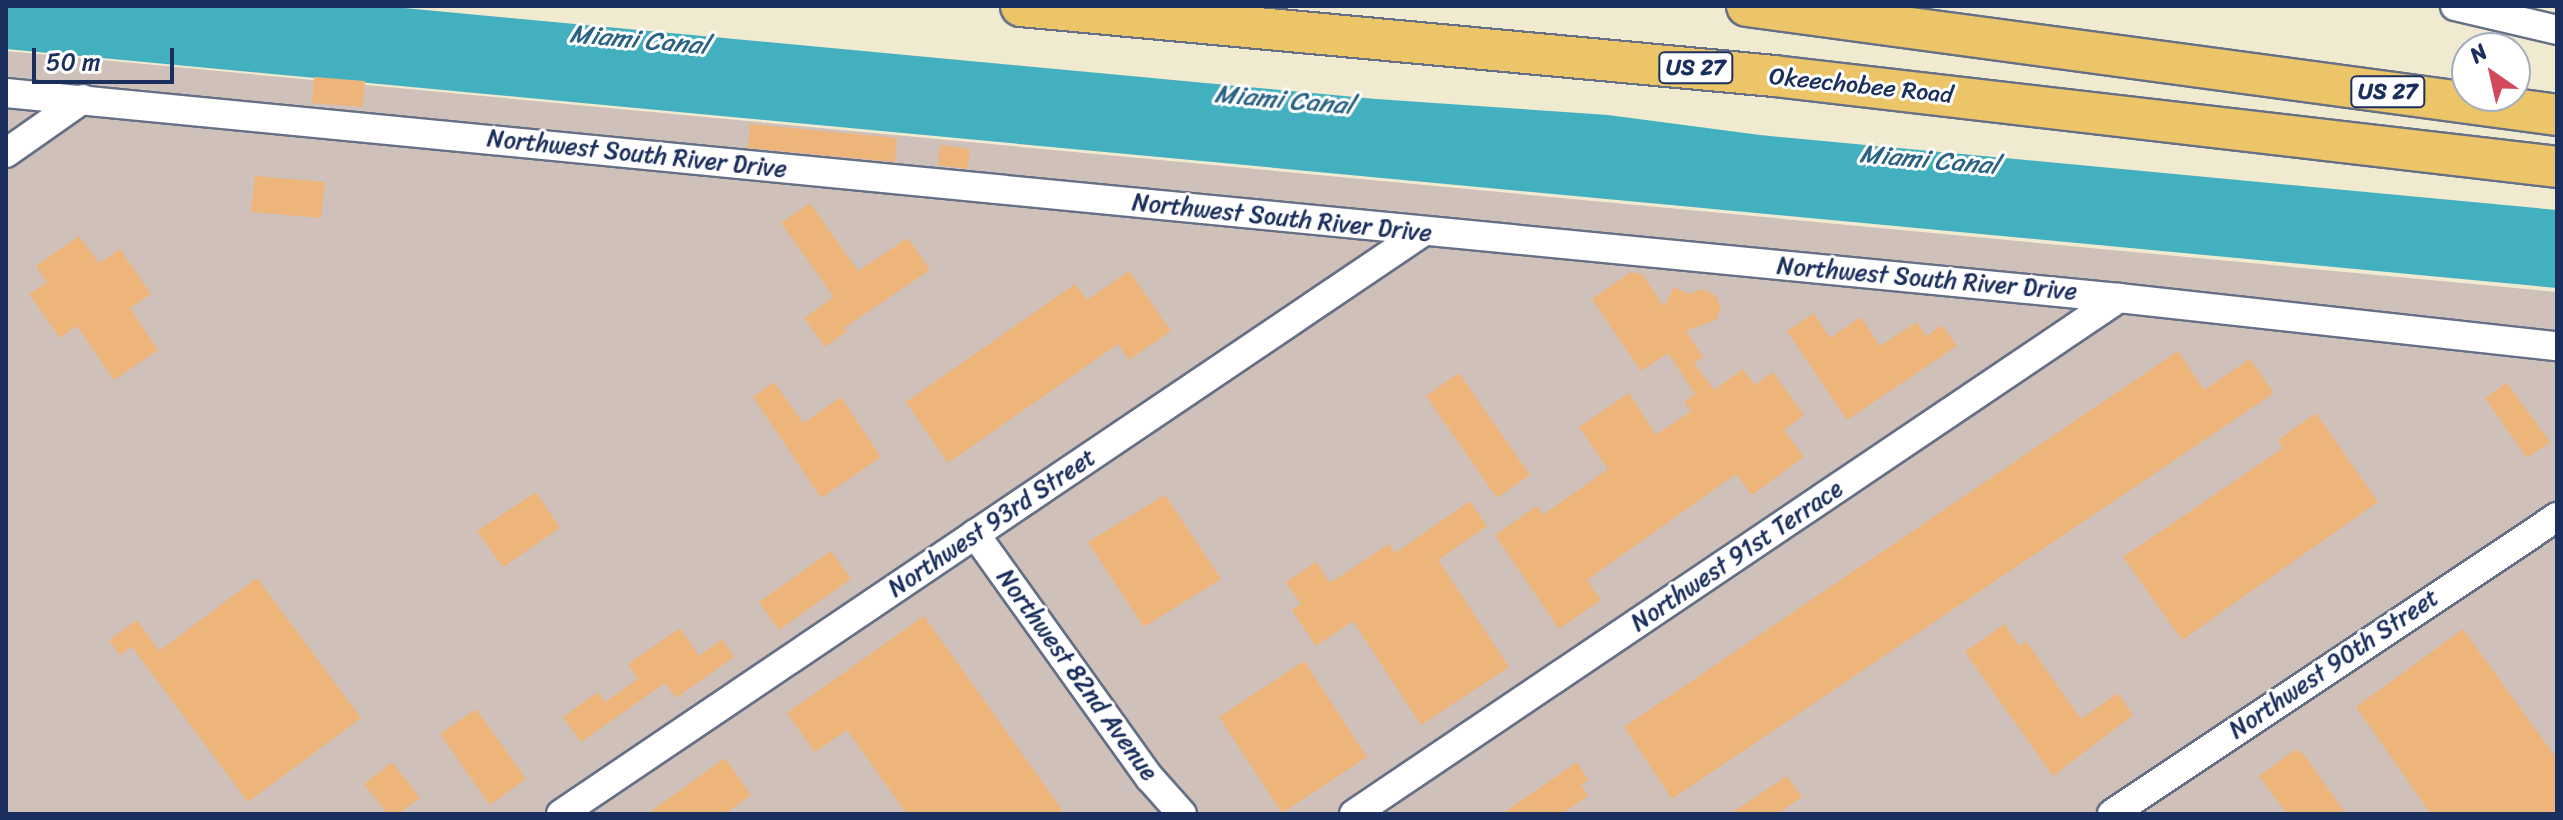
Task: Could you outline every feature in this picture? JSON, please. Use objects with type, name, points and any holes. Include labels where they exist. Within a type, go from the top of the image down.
[{"type":"highway","name":"Okeechobee Road","points":[[1021,6],[1179,18],[1774,76],[2557,167]]},
{"type":"highway","points":[[1109,6],[1179,18]]},
{"type":"highway","name":"US 27","points":[[1747,6],[2557,115]]},
{"type":"highway","points":[[2220,70],[2340,98],[2557,128]]},
{"type":"street","points":[[2455,6],[2557,30]]},
{"type":"street","name":"Northwest South River Drive","points":[[6,93],[2119,298],[2557,346]]},
{"type":"street","points":[[6,153],[83,99]]},
{"type":"street","name":"Northwest 93rd Street","points":[[561,814],[1423,232]]},
{"type":"street","name":"Northwest 91st Terrace","points":[[1354,814],[2119,298]]},
{"type":"street","name":"Northwest 90th Street","points":[[2112,814],[2557,517]]},
{"type":"street","name":"Northwest 82nd Avenue","points":[[975,534],[1150,778],[1182,814]]},
{"type":"shaded area","points":[[6,51],[2557,292],[2557,814],[6,814]]},
{"type":"water","name":"Miami Canal","points":[[6,6],[383,6],[1376,99],[1608,115],[1760,135],[2557,210],[2557,288],[6,49]]},
{"type":"building","points":[[314,77],[365,81],[363,107],[312,103]]},
{"type":"building","points":[[750,124],[897,138],[895,162],[748,148]]},
{"type":"building","points":[[940,145],[970,149],[968,169],[938,165]]},
{"type":"building","points":[[255,176],[325,182],[321,218],[251,212]]},
{"type":"building","points":[[810,203],[858,271],[908,238],[930,270],[844,328],[847,331],[825,347],[804,318],[834,297],[781,223]]},
{"type":"building","points":[[79,236],[99,263],[120,249],[151,294],[130,308],[158,350],[114,380],[77,326],[60,338],[29,294],[47,282],[36,266]]},
{"type":"building","points":[[1129,271],[1171,331],[1129,360],[1118,344],[948,463],[906,402],[1075,284],[1087,300]]},
{"type":"building","points":[[1631,272],[1642,274],[1664,307],[1674,287],[1689,294],[1702,289],[1715,295],[1721,308],[1716,320],[1686,331],[1703,357],[1694,363],[1714,390],[1743,369],[1755,385],[1773,372],[1804,415],[1784,430],[1804,457],[1752,495],[1736,474],[1587,580],[1601,600],[1559,629],[1495,535],[1537,506],[1543,515],[1608,469],[1579,427],[1629,393],[1656,435],[1691,411],[1684,402],[1695,394],[1668,353],[1641,371],[1592,299]]},
{"type":"building","points":[[1814,313],[1830,338],[1861,317],[1880,346],[1917,322],[1926,336],[1942,325],[1957,346],[1847,420],[1787,331]]},
{"type":"building","points":[[2178,351],[2204,390],[2250,359],[2274,393],[1672,799],[1624,727]]},
{"type":"building","points":[[1459,373],[1530,475],[1497,498],[1426,396]]},
{"type":"building","points":[[774,382],[803,423],[841,397],[881,457],[821,498],[753,397]]},
{"type":"building","points":[[2507,383],[2550,442],[2527,458],[2485,398]]},
{"type":"building","points":[[2316,413],[2378,502],[2182,640],[2123,557],[2283,448],[2278,440]]},
{"type":"building","points":[[536,492],[560,528],[503,567],[477,531]]},
{"type":"building","points":[[1165,495],[1221,579],[1144,627],[1088,542]]},
{"type":"building","points":[[1470,501],[1487,526],[1438,560],[1509,667],[1421,725],[1353,621],[1316,646],[1292,610],[1301,604],[1286,582],[1316,562],[1330,583],[1389,544],[1395,553]]},
{"type":"building","points":[[831,551],[851,579],[779,630],[759,602]]},
{"type":"building","points":[[257,578],[361,718],[248,802],[132,647],[120,655],[109,640],[137,620],[159,651]]},
{"type":"building","points":[[924,616],[1065,814],[907,814],[847,730],[815,752],[787,713]]},
{"type":"building","points":[[2004,624],[2019,646],[2026,641],[2081,719],[2118,693],[2133,715],[2053,776],[1965,652]]},
{"type":"building","points":[[680,628],[699,656],[722,639],[734,657],[676,698],[665,683],[581,742],[563,717],[598,692],[605,702],[638,679],[628,664]]},
{"type":"building","points":[[2463,629],[2557,759],[2557,814],[2431,814],[2356,707]]},
{"type":"building","points":[[1304,661],[1367,757],[1282,813],[1219,717]]},
{"type":"building","points":[[476,709],[526,779],[490,805],[440,734]]},
{"type":"building","points":[[2296,749],[2305,756],[2346,814],[2287,814],[2259,776]]},
{"type":"building","points":[[725,758],[751,795],[725,814],[647,814]]},
{"type":"building","points":[[392,762],[420,798],[398,814],[388,814],[364,784]]},
{"type":"building","points":[[1577,762],[1588,780],[1581,785],[1588,796],[1561,814],[1502,814]]},
{"type":"building","points":[[1787,776],[1802,797],[1777,814],[1730,814]]}]
